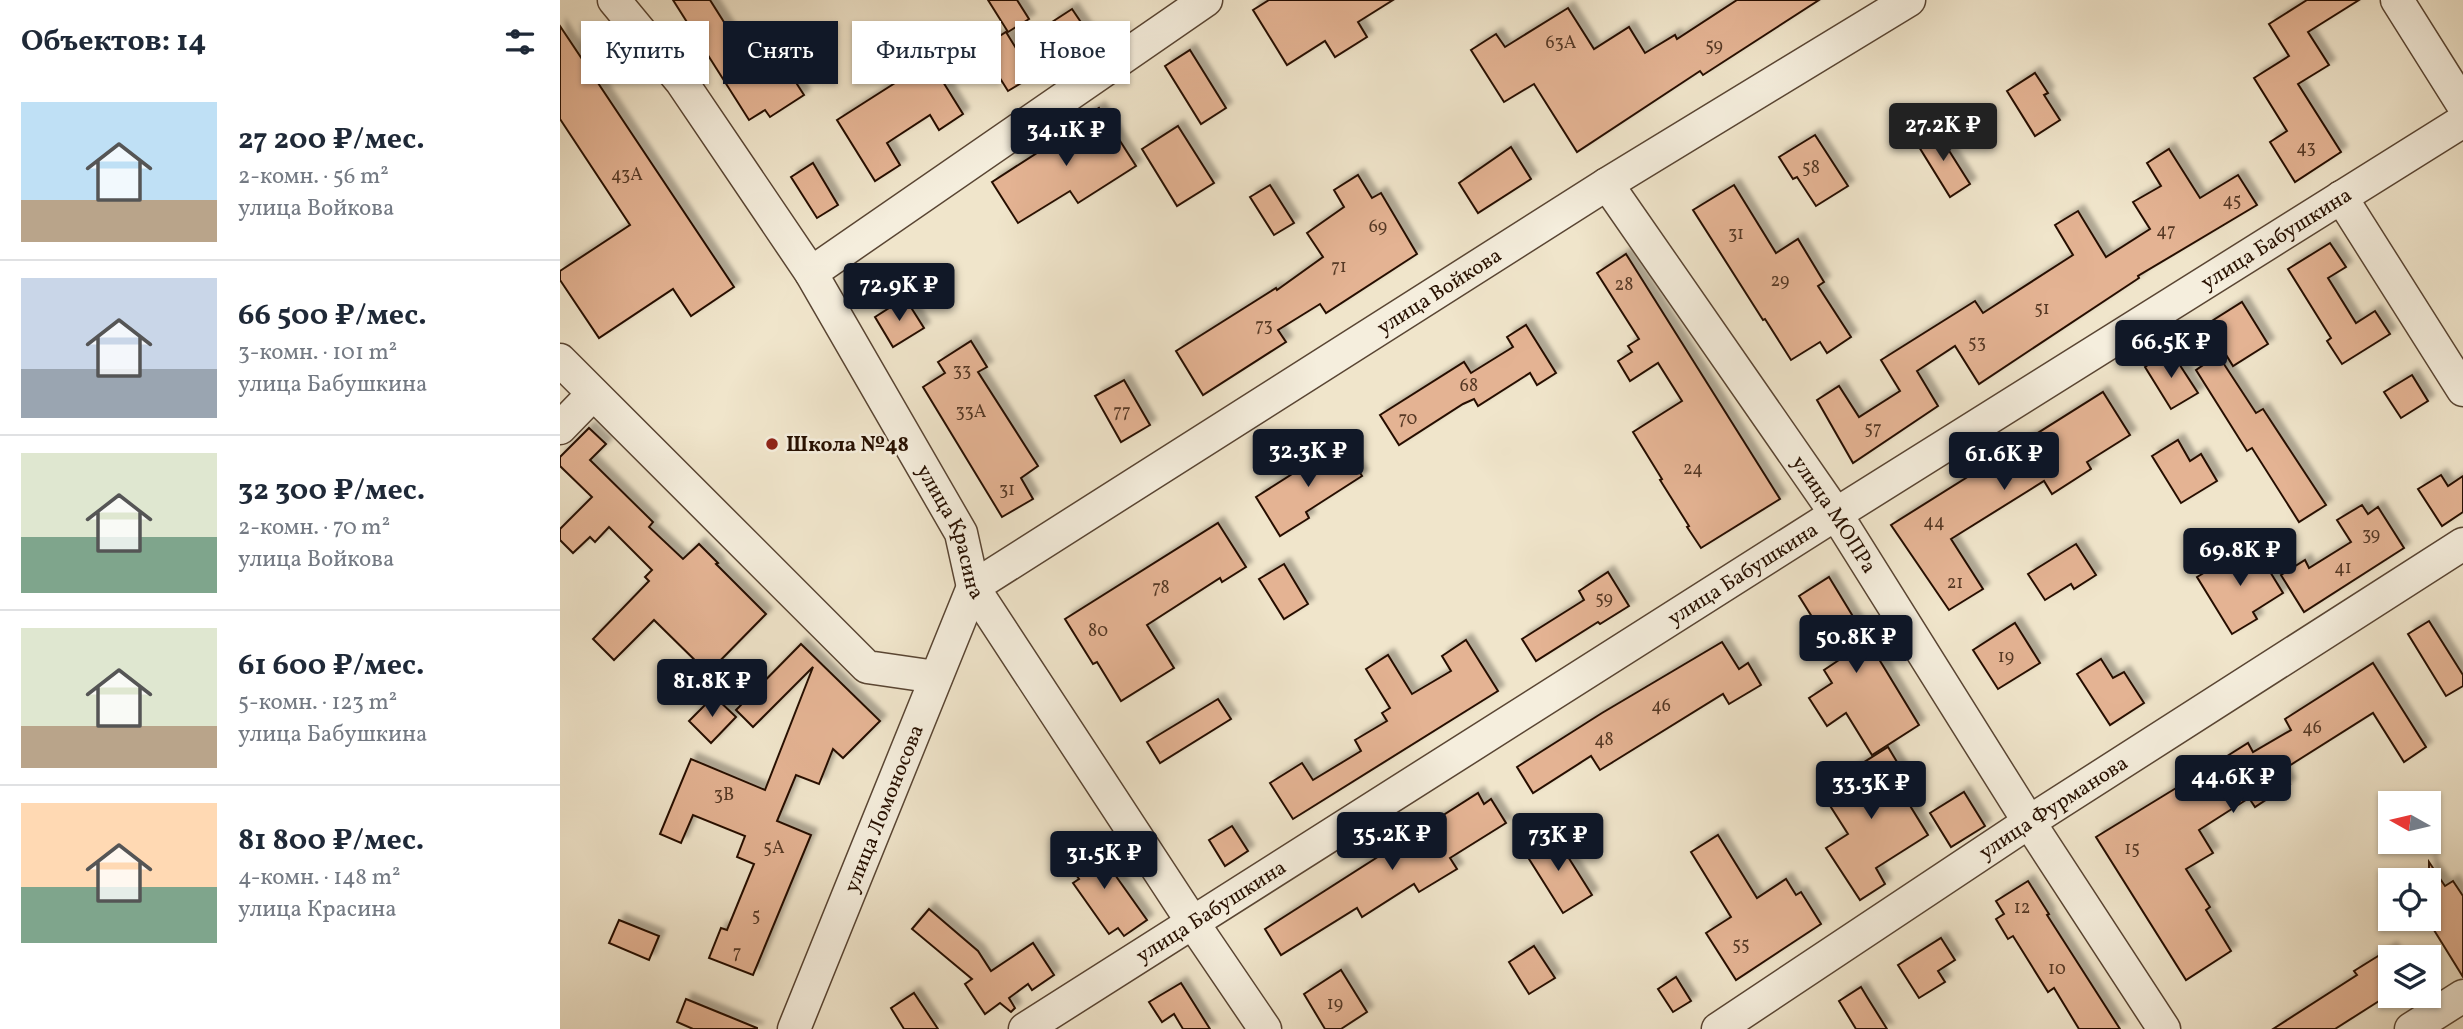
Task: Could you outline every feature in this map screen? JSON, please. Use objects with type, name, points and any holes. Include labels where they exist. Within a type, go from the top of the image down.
[{"type":"street","name":"улица Красина","points":[[614,0],[681,81],[811,273],[961,533],[973,587],[1265,1029]]},
{"type":"street","points":[[811,273],[1206,0]]},
{"type":"street","name":"улица Войкова","points":[[973,587],[1607,184],[1909,0]]},
{"type":"street","points":[[2397,0],[2463,104]]},
{"type":"street","name":"улица Бабушкина","points":[[1025,1029],[1836,514],[2463,121]]},
{"type":"street","name":"улица МОПРа","points":[[1607,184],[1836,514],[2029,822],[2164,1029]]},
{"type":"street","points":[[2341,197],[2463,390]]},
{"type":"street","points":[[560,360],[867,667],[936,677]]},
{"type":"street","points":[[560,428],[593,394]]},
{"type":"street","name":"улица Фурманова","points":[[1718,1029],[2029,822],[2463,544]]},
{"type":"street","name":"улица Ломоносова","points":[[794,1029],[973,587]]},
{"type":"street","points":[[2411,1029],[2463,996]]},
{"type":"building","points":[[673,0],[710,0],[723,21],[723,79],[709,57],[709,21],[686,21]]},
{"type":"building","points":[[988,0],[1017,0],[1029,19],[1015,21],[1015,28],[1008,32]]},
{"type":"building","points":[[1269,0],[1393,0],[1358,22],[1367,37],[1335,57],[1325,41],[1287,65],[1253,10]]},
{"type":"building","points":[[1737,0],[1819,0],[1703,75],[1700,71],[1577,152],[1534,84],[1504,102],[1471,50],[1496,34],[1505,47],[1568,8],[1594,49],[1629,27],[1645,53],[1675,35],[1677,39]]},
{"type":"building","points":[[2307,0],[2359,0],[2308,32],[2329,65],[2298,84],[2341,152],[2295,182],[2270,142],[2287,131],[2254,78],[2289,56],[2269,24]]},
{"type":"building","points":[[1072,9],[1080,21],[1054,21]]},
{"type":"building","points":[[560,26],[581,58],[581,84],[599,84],[734,287],[691,316],[673,289],[599,338],[560,280],[560,271],[630,225],[560,119]]},
{"type":"building","points":[[1006,32],[1015,47],[1015,84],[1020,84],[1008,91],[1001,80],[1001,35]]},
{"type":"building","points":[[1190,50],[1226,108],[1201,124],[1165,66]]},
{"type":"building","points":[[2035,73],[2048,93],[2044,95],[2060,120],[2035,136],[2007,91]]},
{"type":"building","points":[[726,84],[797,84],[804,95],[770,117],[765,110],[749,120]]},
{"type":"building","points":[[893,84],[944,84],[963,114],[939,130],[930,115],[887,143],[900,165],[875,181],[837,120]]},
{"type":"building","points":[[1099,108],[1136,166],[1078,203],[1070,191],[1018,223],[992,182]]},
{"type":"building","points":[[1178,126],[1214,183],[1177,206],[1142,149]]},
{"type":"building","points":[[1936,130],[1970,184],[1950,197],[1916,142]]},
{"type":"building","points":[[1815,135],[1848,186],[1816,206],[1797,177],[1793,179],[1779,157]]},
{"type":"building","points":[[1511,147],[1531,179],[1478,213],[1459,183]]},
{"type":"building","points":[[2169,149],[2200,198],[2238,175],[2257,205],[2138,276],[2139,278],[1979,384],[1955,346],[1917,371],[1938,406],[1853,463],[1817,400],[1839,386],[1859,417],[1900,391],[1881,360],[1975,301],[1983,313],[2073,255],[2055,225],[2078,211],[2106,257],[2150,229],[2133,202],[2161,186],[2147,163]]},
{"type":"building","points":[[813,163],[838,205],[817,218],[791,177]]},
{"type":"building","points":[[1358,175],[1372,198],[1381,193],[1417,254],[1326,313],[1320,304],[1278,330],[1286,342],[1203,395],[1176,351],[1276,288],[1277,290],[1323,257],[1307,233],[1344,207],[1334,190]]},
{"type":"building","points":[[1270,185],[1294,223],[1274,235],[1250,197]]},
{"type":"building","points":[[1734,185],[1776,253],[1798,239],[1824,282],[1818,286],[1851,337],[1827,353],[1820,342],[1791,360],[1693,210]]},
{"type":"building","points":[[2330,243],[2346,267],[2328,278],[2356,323],[2375,311],[2390,334],[2342,364],[2327,341],[2331,338],[2288,269]]},
{"type":"building","points":[[1626,254],[1780,499],[1701,548],[1633,432],[1682,401],[1658,363],[1630,381],[1618,361],[1632,352],[1628,346],[1639,339],[1597,273]]},
{"type":"building","points":[[905,298],[924,328],[893,347],[875,317]]},
{"type":"building","points":[[2242,302],[2268,344],[2233,366],[2207,324]]},
{"type":"building","points":[[1526,325],[1556,373],[1537,385],[1530,373],[1478,406],[1474,399],[1463,404],[1399,445],[1380,415],[1464,362],[1471,373],[1513,347],[1507,337]]},
{"type":"building","points":[[971,341],[987,367],[978,372],[1038,466],[1021,478],[1033,499],[1002,517],[923,387],[945,373],[938,362]]},
{"type":"building","points":[[2170,350],[2198,393],[2171,409],[2145,367]]},
{"type":"building","points":[[2218,355],[2256,413],[2263,409],[2326,505],[2299,522],[2252,448],[2247,451],[2196,370]]},
{"type":"building","points":[[2412,375],[2428,401],[2401,418],[2384,392]]},
{"type":"building","points":[[1124,380],[1150,425],[1121,442],[1095,396]]},
{"type":"building","points":[[2103,392],[2130,435],[2087,462],[2091,469],[2052,494],[2044,481],[1951,539],[1983,589],[1949,610],[1891,525]]},
{"type":"building","points":[[589,428],[606,444],[590,460],[653,522],[649,527],[683,559],[699,544],[766,614],[708,673],[654,620],[614,660],[593,639],[649,581],[645,577],[652,570],[609,527],[595,542],[590,537],[573,553],[560,540],[560,529],[592,497],[560,466],[560,457]]},
{"type":"building","points":[[2178,440],[2190,461],[2201,454],[2217,481],[2181,503],[2152,456]]},
{"type":"building","points":[[1341,443],[1362,476],[1306,512],[1309,518],[1280,536],[1256,497]]},
{"type":"building","points":[[2441,475],[2448,486],[2463,476],[2463,512],[2442,526],[2418,489]]},
{"type":"building","points":[[2362,505],[2368,514],[2378,507],[2404,548],[2304,612],[2281,575],[2305,560],[2309,568],[2351,542],[2337,520]]},
{"type":"building","points":[[1218,523],[1246,567],[1222,582],[1220,578],[1147,625],[1174,668],[1121,701],[1097,662],[1093,664],[1065,619]]},
{"type":"building","points":[[2076,544],[2096,575],[2074,589],[2071,584],[2045,600],[2028,574]]},
{"type":"building","points":[[2253,544],[2283,593],[2253,612],[2257,619],[2232,634],[2197,577]]},
{"type":"building","points":[[1284,564],[1308,604],[1284,619],[1259,579]]},
{"type":"building","points":[[1608,572],[1629,606],[1536,661],[1522,639],[1584,600],[1579,591]]},
{"type":"building","points":[[1829,577],[1919,725],[1872,755],[1846,713],[1827,726],[1809,698],[1832,683],[1824,670],[1839,660],[1799,596]]},
{"type":"building","points":[[2429,621],[2463,675],[2463,686],[2446,696],[2408,634]]},
{"type":"building","points":[[2015,623],[2040,663],[1998,689],[1973,650]]},
{"type":"building","points":[[1466,640],[1498,691],[1293,819],[1270,783],[1302,763],[1313,780],[1361,751],[1355,740],[1387,721],[1382,713],[1390,708],[1366,669],[1388,655],[1412,694],[1451,671],[1442,656]]},
{"type":"building","points":[[1722,642],[1739,669],[1748,663],[1761,685],[1729,704],[1723,694],[1600,770],[1591,756],[1533,793],[1517,767]]},
{"type":"building","points":[[801,644],[880,721],[843,758],[833,749],[819,784],[796,775],[777,821],[811,835],[753,975],[709,958],[721,928],[727,930],[754,864],[737,857],[745,836],[693,815],[681,843],[660,834],[691,759],[765,790],[813,667],[753,727],[736,710]]},
{"type":"building","points":[[2101,659],[2113,678],[2124,672],[2144,703],[2110,725],[2077,674]]},
{"type":"building","points":[[2373,663],[2426,747],[2404,762],[2373,713],[2281,771],[2290,784],[2255,807],[2249,798],[2199,830],[2213,853],[2186,869],[2210,907],[2206,910],[2231,951],[2186,980],[2096,837],[2186,782],[2195,796],[2232,772],[2224,758],[2248,743],[2253,752],[2291,730],[2285,719]]},
{"type":"building","points":[[714,696],[736,717],[711,743],[689,721]]},
{"type":"building","points":[[1218,699],[1231,719],[1160,763],[1147,742]]},
{"type":"building","points":[[1888,747],[1903,772],[1893,778],[1928,835],[1876,868],[1885,884],[1860,900],[1826,848],[1848,834],[1820,790]]},
{"type":"building","points":[[1964,792],[1985,826],[1951,847],[1930,813]]},
{"type":"building","points":[[1478,793],[1484,804],[1491,799],[1506,823],[1450,858],[1457,869],[1419,892],[1414,884],[1362,917],[1357,908],[1281,955],[1265,929]]},
{"type":"building","points":[[1232,826],[1248,851],[1225,866],[1209,840]]},
{"type":"building","points":[[1553,833],[1592,895],[1563,913],[1524,851]]},
{"type":"building","points":[[1718,835],[1757,898],[1786,879],[1796,895],[1801,892],[1821,924],[1736,980],[1706,933],[1731,917],[1691,852]]},
{"type":"building","points":[[1091,841],[1147,920],[1124,936],[1118,928],[1109,934],[1073,883],[1079,879],[1065,860]]},
{"type":"building","points":[[2441,880],[2445,886],[2453,881],[2463,896],[2463,977],[2435,931],[2441,931]]},
{"type":"building","points":[[2028,881],[2120,1029],[2079,1029],[2054,988],[2048,992],[2013,936],[2008,939],[1996,919],[2004,914],[1996,901]]},
{"type":"building","points":[[929,909],[978,951],[991,971],[1033,943],[1054,975],[1032,990],[1028,984],[1009,998],[1015,1008],[1011,1012],[1000,1003],[985,1014],[965,984],[972,979],[912,929]]},
{"type":"building","points":[[619,920],[659,936],[649,960],[609,943]]},
{"type":"building","points":[[1941,938],[1955,960],[1938,971],[1945,982],[1919,998],[1898,965]]},
{"type":"building","points":[[1534,946],[1555,978],[1529,994],[1509,962]]},
{"type":"building","points":[[2378,956],[2378,1002],[2335,1029],[2273,1029],[2357,975],[2354,971]]},
{"type":"building","points":[[1341,970],[1367,1012],[1341,1029],[1325,1029],[1304,994]]},
{"type":"building","points":[[1676,977],[1691,1001],[1673,1012],[1658,989]]},
{"type":"building","points":[[1181,983],[1210,1029],[1183,1029],[1174,1014],[1162,1022],[1149,1002]]},
{"type":"building","points":[[1861,987],[1887,1029],[1856,1029],[1839,1001]]},
{"type":"building","points":[[914,993],[938,1029],[904,1029],[891,1008]]},
{"type":"building","points":[[686,999],[757,1029],[693,1029],[677,1022]]},
{"type":"place","name":"Школа №48","points":[[772,444]]}]
